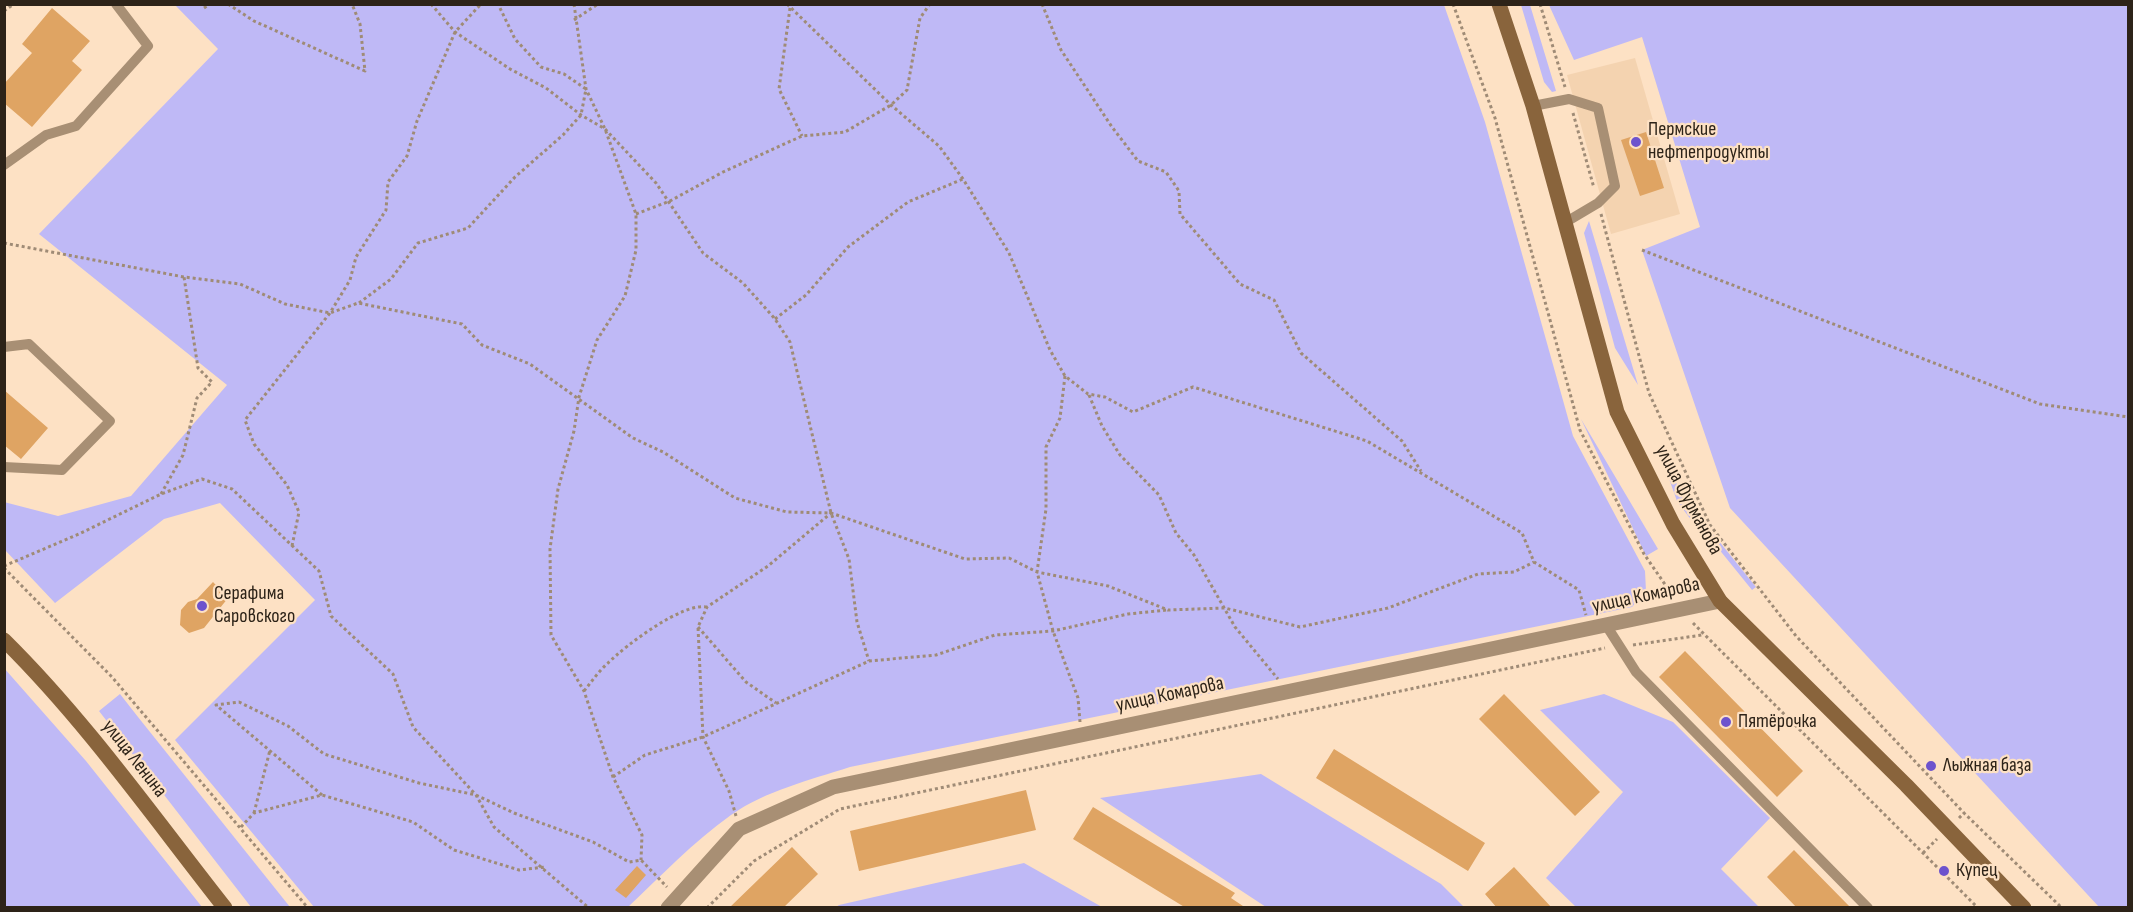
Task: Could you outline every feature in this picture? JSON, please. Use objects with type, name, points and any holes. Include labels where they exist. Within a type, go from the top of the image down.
[{"type":"main road","name":"улица Фурманова","points":[[1499,4],[1533,106],[1617,412],[1673,524],[1720,601],[1906,785],[2024,908]]},
{"type":"main road","name":"улица Ленина","points":[[4,640],[33,669],[67,709],[225,908]]},
{"type":"street","name":"улица Комарова","points":[[673,903],[739,829],[833,787],[1720,601]]},
{"type":"lane","points":[[4,165],[46,135],[76,126],[147,46],[116,4]]},
{"type":"lane","points":[[1533,106],[1569,99],[1598,108],[1615,186],[1599,203],[1566,222]]},
{"type":"lane","points":[[4,347],[29,344],[110,421],[62,470],[4,467]]},
{"type":"lane","points":[[1606,625],[1636,672],[1868,908]]},
{"type":"path","points":[[4,11],[14,4]]},
{"type":"path","points":[[204,8],[210,4]]},
{"type":"path","points":[[228,4],[254,21],[366,71],[360,24],[352,4]]},
{"type":"path","points":[[431,4],[455,32],[510,69],[546,88],[581,115],[605,129],[670,201],[703,253],[742,283],[775,319],[790,342],[831,513],[849,560],[857,622],[869,662]]},
{"type":"path","points":[[292,546],[299,512],[287,485],[254,444],[245,420],[330,313],[350,280],[356,257],[386,210],[388,182],[407,156],[417,121],[455,32],[481,4]]},
{"type":"path","points":[[498,4],[515,39],[542,66],[564,74],[586,89]]},
{"type":"path","points":[[574,4],[574,20],[586,89],[605,129],[636,214],[636,250],[625,296],[597,340],[579,397],[574,431],[558,489],[550,549],[551,635],[584,691],[613,777],[642,835],[641,860],[673,903]]},
{"type":"path","points":[[574,20],[598,4]]},
{"type":"path","points":[[636,214],[670,201],[723,172],[802,136],[845,132],[891,105],[907,90],[920,18],[930,4]]},
{"type":"path","points":[[1042,4],[1061,50],[1112,127],[1138,161],[1166,172],[1179,191],[1180,214],[1240,284],[1274,300],[1301,353],[1402,441],[1422,473]]},
{"type":"path","points":[[1453,4],[1495,118],[1580,430],[1644,554],[1702,635],[1978,908]]},
{"type":"path","points":[[1540,4],[1599,203],[1649,393],[1710,525],[1796,636],[1964,813]]},
{"type":"path","points":[[789,6],[891,105],[939,146],[963,179],[1009,253],[1050,350],[1065,376],[1088,394],[1105,397],[1133,412],[1193,387],[1367,441],[1522,533],[1534,562],[1579,590],[1590,630]]},
{"type":"path","points":[[789,6],[779,89],[802,136]]},
{"type":"path","points":[[4,243],[184,277],[240,284],[285,304],[330,313],[358,303],[391,279],[418,243],[468,228],[515,177],[563,135],[581,115],[586,89]]},
{"type":"path","points":[[775,319],[806,295],[848,247],[908,202],[963,179]]},
{"type":"path","points":[[1642,250],[2040,404],[2128,417]]},
{"type":"path","points":[[160,494],[183,455],[197,398],[212,382],[198,368],[184,277]]},
{"type":"path","points":[[358,303],[462,324],[482,345],[530,364],[633,438],[663,452],[735,498],[787,512],[831,513],[965,559],[1009,558],[1037,572],[1108,586],[1168,610]]},
{"type":"path","points":[[1065,376],[1060,418],[1046,447],[1046,509],[1037,572],[1053,632],[1078,698],[1081,736]]},
{"type":"path","points":[[1088,394],[1102,426],[1120,455],[1159,495],[1176,533],[1194,555],[1235,627],[1288,692]]},
{"type":"path","points":[[308,908],[112,677],[4,567],[79,534],[160,494],[202,479],[231,489],[319,572],[332,616],[393,674],[413,727],[476,795],[494,827],[545,867],[589,908]]},
{"type":"path","points":[[739,829],[729,791],[703,737],[698,627],[707,607],[768,566],[831,513]]},
{"type":"path","points":[[613,777],[645,756],[703,737],[752,717],[776,703],[869,662],[936,655],[995,635],[1053,632],[1128,614],[1168,610],[1226,608],[1300,627],[1388,608],[1478,574],[1514,572],[1534,562]]},
{"type":"path","points":[[584,691],[609,662],[665,621],[697,605],[707,607]]},
{"type":"path","points":[[698,627],[746,682],[776,703]]},
{"type":"path","points":[[707,908],[754,861],[840,809],[1620,646],[1702,635]]},
{"type":"path","points":[[545,867],[519,870],[454,850],[413,822],[322,795],[216,705],[239,702],[288,726],[324,754],[419,783],[476,795],[514,813],[593,842],[629,862],[641,860]]},
{"type":"path","points":[[241,827],[254,813],[270,750]]},
{"type":"path","points":[[254,813],[322,795]]},
{"type":"shaded area","points":[[175,5],[1444,5],[1485,122],[1573,436],[1645,571],[1646,591],[1632,607],[850,767],[758,799],[731,815],[704,836],[628,907],[314,907],[175,740],[315,600],[220,503],[164,519],[55,603],[5,550],[4,502],[58,516],[131,496],[227,385],[39,234],[218,49]]},
{"type":"shaded area","points":[[1521,5],[1530,5],[1556,91],[1552,92],[1544,82]]},
{"type":"shaded area","points":[[1549,5],[2128,5],[2128,907],[2099,907],[1730,508],[1642,250],[1700,227],[1642,37],[1574,60]]},
{"type":"shaded area","points":[[1635,58],[1680,214],[1611,234],[1567,75]]},
{"type":"shaded area","points":[[1589,221],[1638,385],[1615,348],[1584,233]]},
{"type":"shaded area","points":[[1581,419],[1658,549],[1646,556]]},
{"type":"shaded area","points":[[1663,462],[1700,520],[1697,528],[1677,501]]},
{"type":"shaded area","points":[[1710,530],[1756,587],[1752,590],[1705,532]]},
{"type":"shaded area","points":[[4,668],[86,761],[202,907],[5,907]]},
{"type":"shaded area","points":[[120,694],[290,907],[251,907],[99,711]]},
{"type":"shaded area","points":[[1604,694],[1673,722],[1770,818],[1721,869],[1759,907],[1576,907],[1546,878],[1623,792],[1540,710]]},
{"type":"shaded area","points":[[1261,774],[1441,884],[1464,907],[1266,907],[1100,798]]},
{"type":"shaded area","points":[[1024,863],[1102,907],[836,907],[839,905]]},
{"type":"building","points":[[52,8],[90,41],[72,61],[82,70],[32,127],[4,103],[4,84],[32,53],[22,44]]},
{"type":"building","points":[[1646,132],[1664,188],[1640,196],[1621,140]]},
{"type":"building","points":[[4,390],[48,428],[21,459],[4,445]]},
{"type":"building","name":"Серафима Саровского","points":[[213,582],[228,598],[204,628],[189,633],[180,625],[181,610],[188,602],[197,599]]},
{"type":"building","points":[[1685,651],[1803,771],[1777,797],[1659,677]]},
{"type":"building","points":[[1504,694],[1600,792],[1575,816],[1479,719]]},
{"type":"building","points":[[1334,749],[1485,843],[1468,871],[1316,778]]},
{"type":"building","points":[[1026,790],[1036,830],[859,871],[850,831]]},
{"type":"building","points":[[1093,807],[1235,893],[1231,898],[1246,908],[1186,908],[1073,839]]},
{"type":"building","points":[[792,847],[818,874],[783,908],[729,908]]},
{"type":"building","points":[[1794,850],[1851,908],[1797,908],[1767,877]]},
{"type":"building","points":[[637,866],[646,875],[626,898],[615,890]]},
{"type":"building","points":[[1514,867],[1552,908],[1497,908],[1485,894]]},
{"type":"place","name":"Пермские нефтепродукты","points":[[1636,142]]},
{"type":"place","name":"Серафима Саровского","points":[[202,606]]},
{"type":"place","name":"Пятёрочка","points":[[1726,722]]},
{"type":"place","name":"Лыжная база","points":[[1931,766]]},
{"type":"place","name":"Купец","points":[[1944,871]]}]
